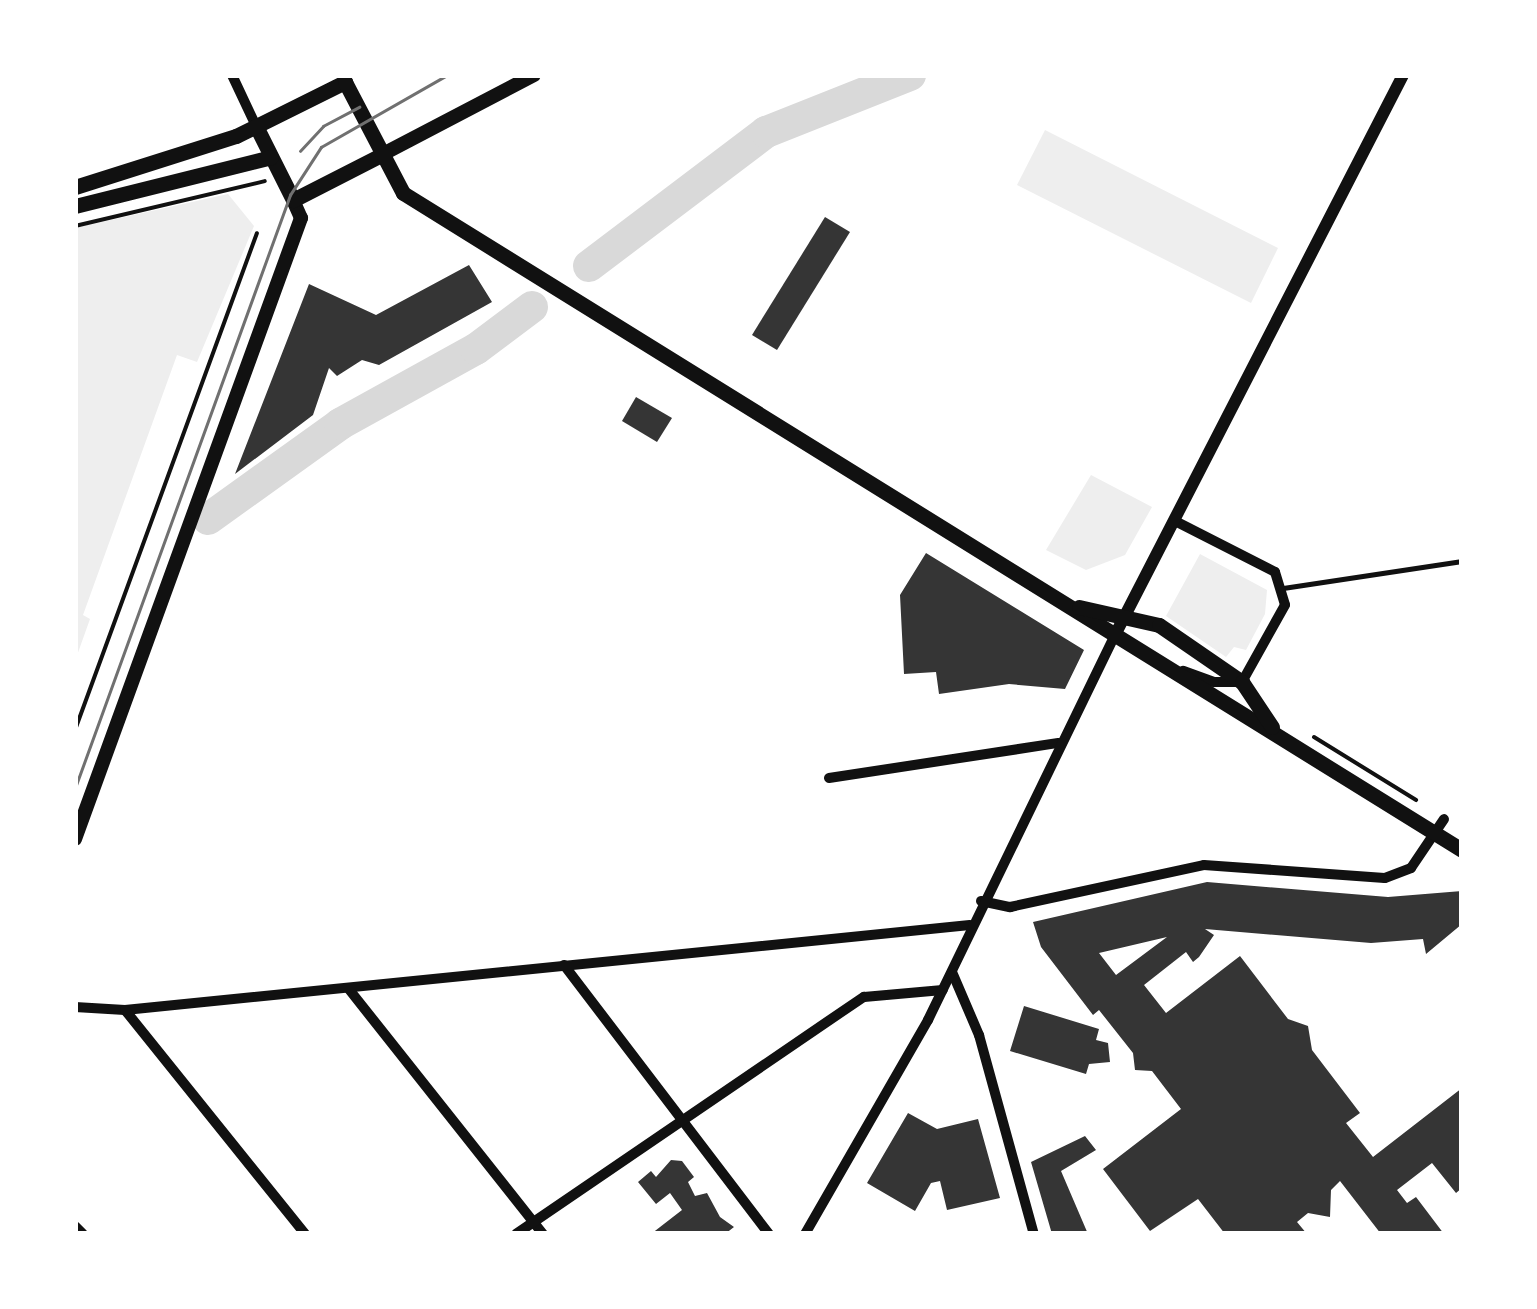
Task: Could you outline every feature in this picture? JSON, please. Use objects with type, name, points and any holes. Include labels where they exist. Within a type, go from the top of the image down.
[{"type":"main road","points":[[293,200],[534,75]]},
{"type":"main road","points":[[75,187],[256,126],[347,77],[404,193],[544,286],[1150,657],[1440,826],[1462,850]]},
{"type":"main road","points":[[75,840],[301,218],[256,126]]},
{"type":"main road","points":[[75,206],[270,156]]},
{"type":"main road","points":[[1062,603],[1159,625],[1242,682],[1278,734]]},
{"type":"street","points":[[232,75],[256,126]]},
{"type":"street","points":[[805,1234],[943,990],[970,924],[1058,743],[1178,522],[1403,75]]},
{"type":"street","points":[[1150,657],[1214,682],[1242,682],[1285,605],[1284,588],[1275,572],[1178,522]]},
{"type":"street","points":[[829,778],[1058,743]]},
{"type":"street","points":[[982,901],[1010,907],[1204,865],[1364,877],[1411,868],[1440,826]]},
{"type":"street","points":[[75,1007],[125,1010],[970,924]]},
{"type":"street","points":[[564,965],[769,1234]]},
{"type":"street","points":[[952,972],[979,1035],[1034,1234]]},
{"type":"street","points":[[348,988],[543,1234]]},
{"type":"street","points":[[516,1234],[864,997],[943,990]]},
{"type":"street","points":[[125,1010],[305,1234]]},
{"type":"street","points":[[75,1226],[82,1234]]},
{"type":"lane","points":[[1284,588],[1462,561]]},
{"type":"path","points":[[75,226],[267,180]]},
{"type":"path","points":[[75,730],[257,233]]},
{"type":"path","points":[[1299,728],[1440,826]]},
{"type":"shaded area","points":[[1045,130],[1278,248],[1251,303],[1017,185]]},
{"type":"shaded area","points":[[228,194],[254,226],[197,362],[177,355],[83,615],[90,619],[75,661],[75,228]]},
{"type":"shaded area","points":[[1091,475],[1152,507],[1125,555],[1086,570],[1046,550]]},
{"type":"shaded area","points":[[1200,554],[1267,590],[1265,614],[1246,650],[1234,647],[1226,657],[1166,616]]},
{"type":"building","points":[[825,217],[850,232],[777,350],[752,335]]},
{"type":"building","points":[[469,265],[492,302],[379,365],[362,360],[337,376],[329,368],[313,415],[235,474],[309,284],[376,315]]},
{"type":"building","points":[[636,397],[672,418],[657,442],[622,421]]},
{"type":"building","points":[[926,553],[1084,650],[1065,689],[1009,684],[939,694],[936,672],[904,674],[900,595]]},
{"type":"building","points":[[1207,882],[1388,897],[1462,891],[1462,924],[1426,954],[1423,939],[1371,943],[1205,929],[1214,935],[1199,957],[1193,962],[1186,952],[1144,985],[1166,1013],[1240,956],[1288,1019],[1308,1026],[1312,1050],[1360,1113],[1346,1123],[1373,1157],[1462,1088],[1462,1188],[1456,1193],[1432,1163],[1397,1190],[1407,1203],[1416,1197],[1444,1234],[1381,1234],[1340,1181],[1331,1190],[1330,1217],[1308,1213],[1297,1222],[1307,1234],[1225,1234],[1198,1199],[1150,1231],[1103,1169],[1181,1109],[1152,1071],[1135,1070],[1133,1053],[1099,1010],[1093,1015],[1041,947],[1033,922]],"holes":[[[1167,937],[1116,975],[1099,953]]]},
{"type":"building","points":[[1024,1006],[1099,1029],[1096,1040],[1108,1043],[1110,1062],[1089,1064],[1086,1074],[1010,1051]]},
{"type":"building","points":[[908,1113],[937,1129],[978,1119],[1000,1198],[947,1210],[940,1181],[931,1183],[915,1211],[867,1183]]},
{"type":"building","points":[[1085,1136],[1096,1150],[1061,1171],[1088,1234],[1052,1234],[1031,1162]]},
{"type":"building","points":[[671,1160],[682,1161],[694,1177],[688,1182],[695,1196],[707,1193],[720,1217],[734,1227],[725,1234],[651,1234],[682,1210],[670,1193],[656,1204],[638,1182],[651,1171],[656,1177]]},
{"type":"waterway","points":[[589,266],[766,132],[910,75]]},
{"type":"waterway","points":[[208,519],[340,424],[476,349],[532,307]]},
{"type":"tram line","points":[[75,788],[290,195],[321,147],[447,75]]},
{"type":"tram line","points":[[300,151],[323,126],[359,107]]}]
